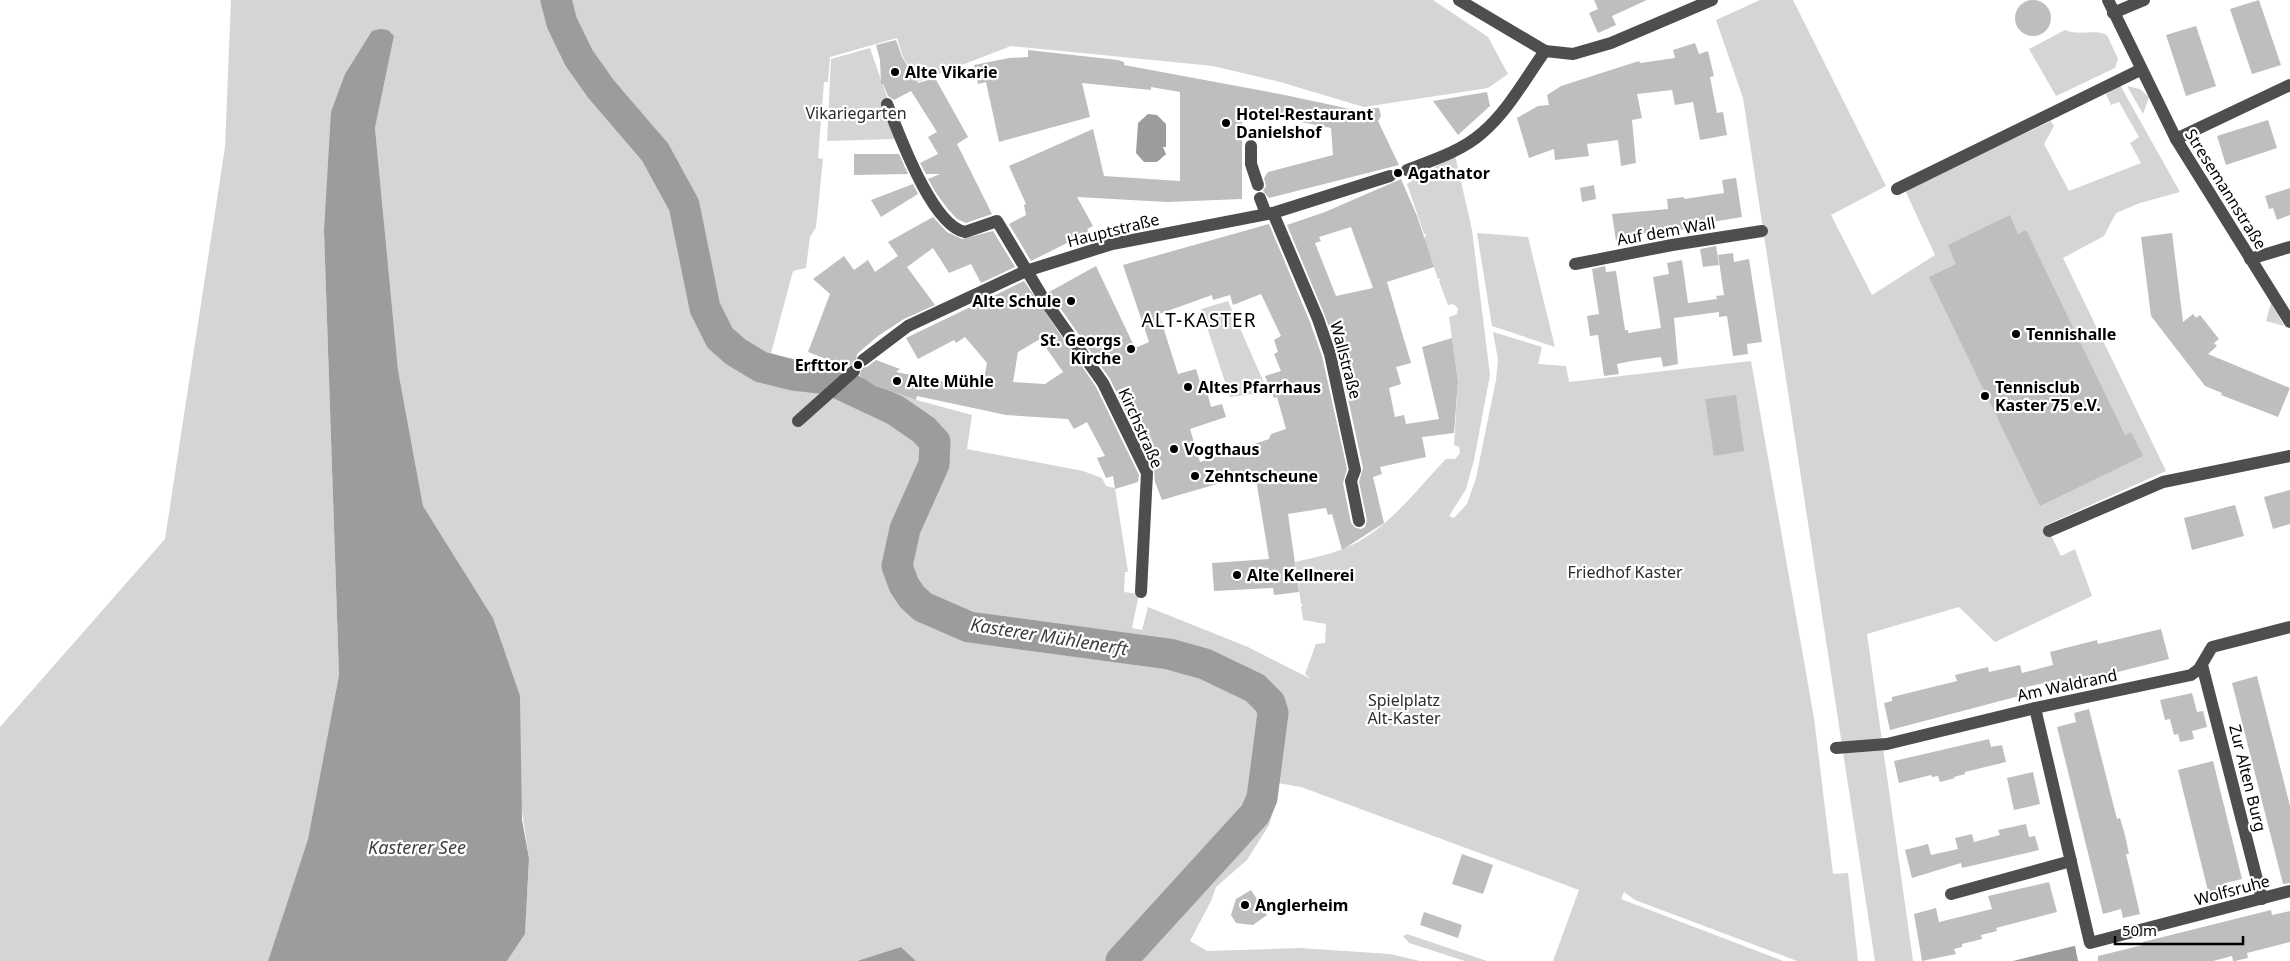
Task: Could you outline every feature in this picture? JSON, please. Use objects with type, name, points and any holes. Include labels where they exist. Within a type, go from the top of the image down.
[{"type":"street","points":[[1459,0],[1545,51],[1573,54],[1591,50],[1712,0]]},
{"type":"street","name":"Stresemannstraße","points":[[2108,0],[2140,70],[2176,139],[2290,322]]},
{"type":"street","points":[[2113,13],[2144,0]]},
{"type":"street","points":[[1407,170],[1456,149],[1481,134],[1499,117],[1545,51]]},
{"type":"street","points":[[1897,189],[2140,70]]},
{"type":"street","points":[[2176,139],[2290,85]]},
{"type":"street","name":"Kirchstraße","points":[[887,104],[910,160],[938,211],[952,226],[965,232],[997,221],[1026,271],[1103,383],[1147,473],[1142,596]]},
{"type":"street","points":[[1251,146],[1251,164],[1258,184]]},
{"type":"street","name":"Hauptstraße","points":[[863,360],[908,326],[1026,271],[1112,244],[1270,214],[1390,176]]},
{"type":"street","name":"Wallstraße","points":[[1260,198],[1270,214],[1318,319],[1330,354],[1355,470],[1351,481],[1359,521]]},
{"type":"street","name":"Auf dem Wall","points":[[1575,264],[1672,245],[1762,231]]},
{"type":"street","points":[[2250,259],[2290,247]]},
{"type":"street","points":[[798,421],[853,372]]},
{"type":"street","points":[[2049,531],[2163,482],[2290,456]]},
{"type":"street","name":"Am Waldrand","points":[[1836,748],[1887,744],[2035,708],[2191,675],[2202,665],[2212,647],[2290,627]]},
{"type":"street","name":"Zur Alten Burg","points":[[2202,665],[2262,899]]},
{"type":"street","name":"Wolfsruhe","points":[[2035,708],[2090,943],[2290,891]]},
{"type":"street","points":[[1951,894],[2071,861]]},
{"type":"green space","points":[[231,0],[1433,0],[1488,37],[1508,74],[1488,88],[1364,107],[1280,82],[1213,66],[1011,46],[918,82],[903,57],[897,38],[830,57],[828,82],[824,82],[818,158],[823,159],[816,227],[810,237],[806,268],[793,271],[771,353],[913,399],[972,415],[967,449],[1083,471],[1102,478],[1106,486],[1115,488],[1128,572],[1125,572],[1124,592],[1139,594],[1132,628],[1142,630],[1148,607],[1248,647],[1311,679],[1305,674],[1316,644],[1325,643],[1326,624],[1303,620],[1301,607],[1303,604],[1301,604],[1295,562],[1343,549],[1373,533],[1399,510],[1446,459],[1455,459],[1460,453],[1459,447],[1454,445],[1458,381],[1449,317],[1457,314],[1458,308],[1453,304],[1448,305],[1424,239],[1426,234],[1424,234],[1407,184],[1455,155],[1472,230],[1490,375],[1474,460],[1466,489],[1449,516],[1454,518],[1467,504],[1476,478],[1496,380],[1498,360],[1493,332],[1542,347],[1538,364],[1566,366],[1569,382],[1751,361],[1814,718],[1833,874],[1848,873],[1858,961],[1797,961],[1635,900],[1624,892],[1621,899],[1783,961],[1553,961],[1579,890],[1301,787],[1278,783],[1277,799],[1269,825],[1247,860],[1216,887],[1211,901],[1190,941],[1207,951],[1299,948],[1390,954],[1420,961],[916,961],[901,947],[857,961],[507,961],[525,934],[529,858],[493,618],[423,506],[398,370],[375,128],[394,36],[324,231],[339,675],[308,839],[268,961],[0,961],[0,727],[165,539],[225,147]]},
{"type":"green space","points":[[1760,0],[1793,0],[1886,186],[1831,215],[1872,295],[1935,255],[1905,190],[2051,121],[2054,126],[2044,144],[2069,191],[2141,163],[2130,143],[2139,137],[2119,102],[2111,105],[2106,94],[2120,85],[2180,192],[2140,203],[2116,213],[2104,236],[2063,258],[2166,471],[2046,525],[2061,556],[2075,549],[2092,596],[1995,642],[1959,607],[1867,634],[1913,961],[1875,961],[1743,98],[1716,20]]},
{"type":"green space","points":[[2065,30],[2107,35],[2118,59],[2115,68],[2056,96],[2029,49]]},
{"type":"green space","name":"Vikariegarten","points":[[870,48],[888,100],[895,139],[827,141],[831,59]]},
{"type":"green space","points":[[2127,86],[2140,89],[2149,97],[2143,114]]},
{"type":"green space","points":[[1477,233],[1528,237],[1555,347],[1492,326]]},
{"type":"green space","points":[[1228,301],[1268,392],[1230,397],[1201,309]]},
{"type":"green space","points":[[2271,303],[2284,326],[2266,321]]},
{"type":"green space","points":[[1407,934],[1487,961],[1465,961],[1409,943],[1403,936]]},
{"type":"water","name":"Kasterer See","points":[[388,30],[394,36],[375,128],[398,370],[423,506],[493,618],[520,696],[522,820],[529,858],[525,934],[507,961],[268,961],[308,839],[339,675],[324,231],[331,112],[345,74],[372,31]]},
{"type":"water","points":[[1148,114],[1157,115],[1166,124],[1166,147],[1163,147],[1166,154],[1157,162],[1144,162],[1136,153],[1138,123]]},
{"type":"water","points":[[2074,946],[2078,961],[2013,961]]},
{"type":"water","points":[[901,947],[916,961],[857,961]]},
{"type":"building","points":[[1594,0],[1647,0],[1612,16],[1616,25],[1598,33],[1589,13],[1598,9]]},
{"type":"building","points":[[2033,0],[2045,6],[2051,18],[2045,30],[2033,36],[2021,30],[2015,18],[2021,6]]},
{"type":"building","points":[[2259,0],[2281,65],[2252,74],[2230,9]]},
{"type":"building","points":[[2196,26],[2216,86],[2186,96],[2166,35]]},
{"type":"building","points":[[896,40],[902,57],[918,83],[935,78],[968,137],[957,144],[992,214],[966,223],[957,219],[936,193],[928,179],[940,174],[926,174],[920,163],[938,154],[928,137],[937,132],[911,91],[894,100],[888,96],[883,84],[881,84],[880,60],[876,45]]},
{"type":"building","points":[[1695,43],[1699,54],[1708,51],[1714,76],[1710,77],[1717,113],[1723,112],[1727,135],[1700,140],[1693,102],[1675,105],[1672,90],[1637,94],[1642,118],[1632,120],[1636,163],[1621,166],[1618,140],[1587,144],[1589,156],[1555,160],[1554,149],[1529,158],[1517,118],[1538,106],[1549,105],[1547,95],[1561,86],[1639,61],[1640,63],[1675,58],[1673,50]]},
{"type":"building","points":[[1028,50],[1118,60],[1124,62],[1124,65],[1285,95],[1364,112],[1370,108],[1379,108],[1381,116],[1378,121],[1399,165],[1269,198],[1263,191],[1266,186],[1264,178],[1268,172],[1333,155],[1331,128],[1242,110],[1242,199],[1167,202],[1077,197],[1093,226],[1087,229],[1089,232],[1031,261],[1009,224],[1026,215],[1024,205],[1026,204],[1009,166],[1093,129],[1104,176],[1180,181],[1180,92],[1151,87],[1151,90],[1082,83],[1090,117],[999,142],[986,82],[978,84],[974,65],[1009,58],[1028,57]]},
{"type":"building","points":[[1487,92],[1490,106],[1458,135],[1433,101]]},
{"type":"building","points":[[2268,120],[2277,148],[2226,165],[2217,136]]},
{"type":"building","points":[[854,154],[899,154],[908,174],[854,175]]},
{"type":"building","points":[[1736,178],[1742,217],[1712,222],[1714,230],[1697,233],[1696,229],[1670,230],[1639,234],[1639,238],[1616,241],[1612,214],[1668,209],[1667,199],[1684,197],[1684,199],[1724,193],[1722,180]]},
{"type":"building","points":[[1401,179],[1417,216],[1434,267],[1387,282],[1411,363],[1396,367],[1401,384],[1389,388],[1395,417],[1404,415],[1406,424],[1439,419],[1422,347],[1452,338],[1458,381],[1454,433],[1422,437],[1426,457],[1380,467],[1382,474],[1373,477],[1384,523],[1342,550],[1332,514],[1328,515],[1326,508],[1288,514],[1299,592],[1274,595],[1273,588],[1214,591],[1212,563],[1269,559],[1255,473],[1162,500],[1155,482],[1154,469],[1110,379],[1049,292],[1096,266],[1135,348],[1149,342],[1123,265],[1269,224],[1310,322],[1322,356],[1347,469],[1343,483],[1351,523],[1356,528],[1361,529],[1365,527],[1367,520],[1359,482],[1363,468],[1338,352],[1287,225],[1325,212]],"holes":[[[1351,227],[1373,288],[1336,296],[1315,243],[1321,241],[1319,237]],[[1261,294],[1281,336],[1274,340],[1278,352],[1274,354],[1281,371],[1265,376],[1274,398],[1277,397],[1286,429],[1271,434],[1269,439],[1200,462],[1190,429],[1226,417],[1222,404],[1211,407],[1204,381],[1200,382],[1196,369],[1178,374],[1159,314],[1212,295],[1213,300],[1230,295],[1233,305]]]},
{"type":"building","points":[[913,184],[918,194],[881,217],[871,200]]},
{"type":"building","points":[[1594,185],[1596,199],[1582,202],[1580,188]]},
{"type":"building","points":[[2290,188],[2290,215],[2277,220],[2273,208],[2269,209],[2265,196]]},
{"type":"building","name":"Tennishalle","points":[[2010,215],[2018,234],[2026,230],[2125,435],[2131,432],[2143,456],[2040,506],[1929,277],[1956,264],[1948,245]]},
{"type":"building","points":[[933,217],[947,232],[962,239],[993,231],[1015,267],[981,283],[971,264],[949,273],[933,248],[907,267],[935,305],[904,319],[878,336],[857,354],[856,363],[847,367],[808,352],[830,294],[813,279],[844,256],[854,270],[868,260],[875,272],[898,256],[888,242]]},
{"type":"building","points":[[2172,233],[2183,322],[2193,314],[2196,318],[2200,315],[2219,339],[2214,343],[2217,346],[2208,354],[2290,388],[2278,417],[2221,395],[2222,393],[2205,386],[2151,316],[2141,237]]},
{"type":"building","points":[[1716,246],[1719,265],[1703,267],[1700,249]]},
{"type":"building","points":[[1733,253],[1734,262],[1749,259],[1762,342],[1747,344],[1748,354],[1733,356],[1727,316],[1719,317],[1719,312],[1674,318],[1678,364],[1663,367],[1661,357],[1632,361],[1617,364],[1619,374],[1604,376],[1598,335],[1590,336],[1587,316],[1599,314],[1592,269],[1605,266],[1606,272],[1616,271],[1625,330],[1628,330],[1628,333],[1661,328],[1653,277],[1669,274],[1667,263],[1682,260],[1688,303],[1717,299],[1716,296],[1724,295],[1718,255]]},
{"type":"building","points":[[1024,281],[1096,387],[1139,475],[1138,482],[1115,489],[1113,476],[1106,478],[1097,458],[1105,456],[1087,422],[1074,429],[1068,419],[1006,415],[917,396],[916,400],[875,386],[860,376],[861,368],[867,367],[876,360],[900,369],[896,372],[982,389],[987,363],[965,337],[956,343],[954,340],[918,359],[906,338]],"holes":[[[1040,339],[1063,372],[1045,384],[1013,382],[1018,352]]]},
{"type":"building","points":[[1736,395],[1744,451],[1714,456],[1705,399]]},
{"type":"building","points":[[2290,490],[2290,524],[2273,529],[2264,497]]},
{"type":"building","points":[[2235,505],[2244,536],[2192,550],[2184,518]]},
{"type":"building","points":[[2161,629],[2169,659],[2059,687],[2057,680],[2026,687],[2027,694],[1890,730],[1884,703],[1892,701],[1892,697],[1957,681],[1955,675],[1988,667],[1989,672],[2020,665],[2022,673],[2053,665],[2050,652],[2097,640],[2098,644]]},
{"type":"building","points":[[2257,676],[2290,806],[2290,883],[2283,884],[2232,683]]},
{"type":"building","points":[[2192,693],[2197,712],[2203,711],[2207,727],[2192,731],[2194,739],[2180,742],[2178,734],[2174,735],[2170,719],[2165,720],[2160,700]]},
{"type":"building","points":[[2089,709],[2117,819],[2120,818],[2125,835],[2129,854],[2126,854],[2140,914],[2123,918],[2121,909],[2103,914],[2057,727],[2076,722],[2074,713]]},
{"type":"building","points":[[1989,739],[1991,747],[2002,745],[2006,762],[1965,772],[1965,774],[1955,778],[1940,782],[1938,776],[1932,777],[1931,775],[1899,783],[1894,761]]},
{"type":"building","points":[[2213,761],[2242,879],[2225,883],[2227,891],[2209,895],[2178,770]]},
{"type":"building","points":[[2033,772],[2040,804],[2014,810],[2007,778]]},
{"type":"building","points":[[2026,824],[2029,837],[2035,836],[2039,850],[1962,868],[1961,863],[1912,878],[1905,850],[1928,844],[1931,855],[1958,849],[1955,838],[1972,834],[1974,842],[2000,835],[1998,830]]},
{"type":"building","points":[[1462,854],[1493,865],[1483,894],[1452,884]]},
{"type":"building","points":[[2049,882],[2057,912],[1996,928],[1997,931],[1981,935],[1982,939],[1962,944],[1962,947],[1954,949],[1956,954],[1922,961],[1914,914],[1936,908],[1939,922],[1992,909],[1988,896]]},
{"type":"building","name":"Anglerheim","points":[[1251,890],[1267,915],[1253,925],[1236,923],[1231,915],[1236,899]]},
{"type":"building","points":[[2271,910],[2272,915],[2290,911],[2290,942],[2247,953],[2248,958],[2235,961],[2233,961],[2232,956],[2213,961],[2098,961],[2098,956],[2143,945],[2143,942]]},
{"type":"building","points":[[1424,912],[1462,925],[1458,938],[1420,925]]},
{"type":"waterway","name":"Kasterer Mühlenerft","points":[[556,0],[562,23],[579,58],[601,89],[655,152],[684,205],[705,308],[720,338],[736,352],[761,367],[793,375],[829,379],[895,410],[924,430],[935,442],[934,464],[905,529],[897,566],[904,585],[912,597],[923,607],[969,627],[1169,654],[1205,664],[1255,688],[1270,703],[1273,713],[1262,798],[1255,814],[1121,961]]},
{"type":"place","name":"Alte Vikarie","points":[[895,72]]},
{"type":"place","name":"Hotel-Restaurant Danielshof","points":[[1226,123]]},
{"type":"place","name":"Agathator","points":[[1398,173]]},
{"type":"place","name":"Alte Schule","points":[[1071,301]]},
{"type":"place","name":"Tennishalle","points":[[2016,334]]},
{"type":"place","name":"St. Georgs Kirche","points":[[1131,349]]},
{"type":"place","name":"Erfttor","points":[[858,365]]},
{"type":"place","name":"Alte Mühle","points":[[897,381]]},
{"type":"place","name":"Altes Pfarrhaus","points":[[1188,387]]},
{"type":"place","name":"Tennisclub Kaster 75 e.V.","points":[[1985,396]]},
{"type":"place","name":"Vogthaus","points":[[1174,449]]},
{"type":"place","name":"Zehntscheune","points":[[1195,476]]},
{"type":"place","name":"Alte Kellnerei","points":[[1237,575]]},
{"type":"place","name":"Anglerheim","points":[[1245,905]]},
{"type":"district","name":"ALT-KASTER","points":[[1199,320]]},
{"type":"park label","name":"Friedhof Kaster","points":[[1625,572]]},
{"type":"park label","name":"Spielplatz Alt-Kaster","points":[[1404,709]]}]
